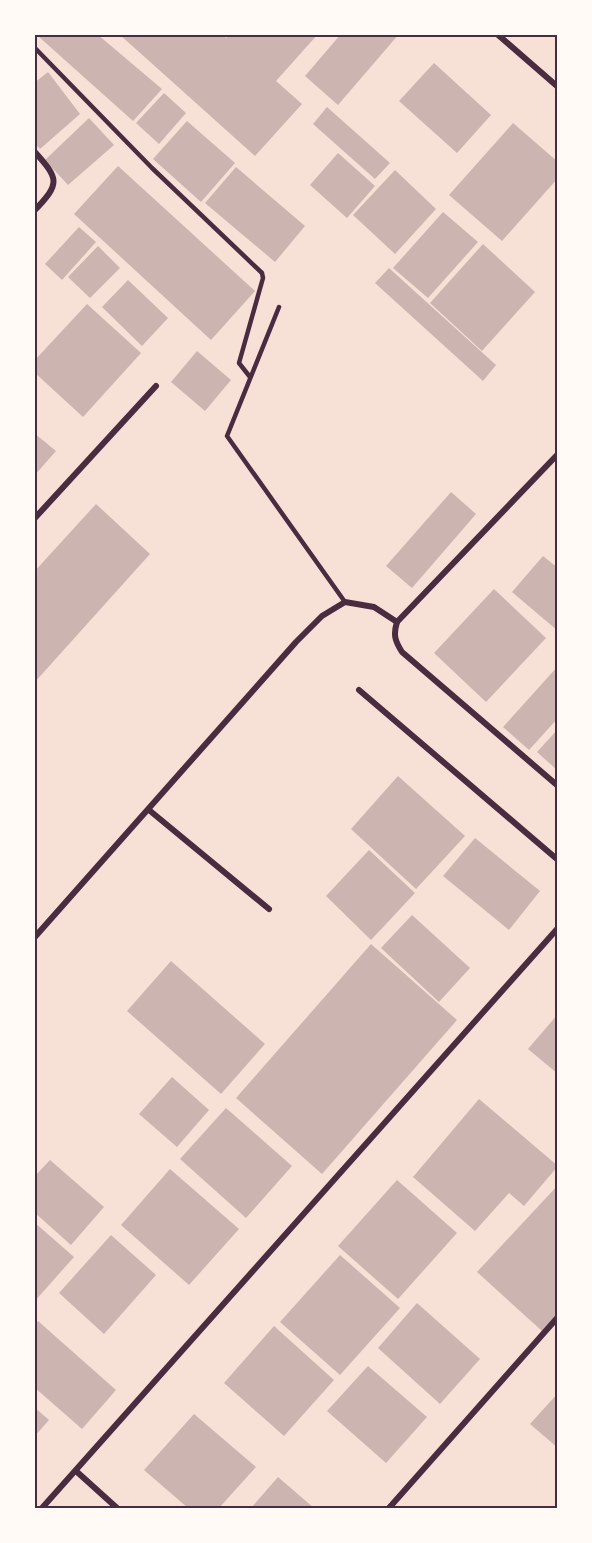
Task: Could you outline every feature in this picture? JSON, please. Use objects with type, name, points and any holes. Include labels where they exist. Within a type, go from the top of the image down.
[{"type":"street","points":[[497,34],[558,87]]},
{"type":"street","points":[[34,151],[55,178],[55,187],[34,211]]},
{"type":"street","points":[[34,519],[156,386]]},
{"type":"street","points":[[558,454],[397,622],[394,638],[402,652],[558,786]]},
{"type":"street","points":[[34,939],[296,642],[322,616],[345,602],[374,607],[397,622]]},
{"type":"street","points":[[359,690],[558,860]]},
{"type":"street","points":[[148,810],[269,909]]},
{"type":"street","points":[[42,1509],[558,928]]},
{"type":"street","points":[[389,1509],[558,1317]]},
{"type":"street","points":[[76,1471],[117,1509]]},
{"type":"lane","points":[[34,47],[152,168],[262,273],[263,278],[239,363],[250,377]]},
{"type":"lane","points":[[279,307],[228,430],[229,443],[345,602]]},
{"type":"building","points":[[40,34],[97,34],[162,89],[133,121],[38,36]]},
{"type":"building","points":[[119,34],[222,34],[226,38],[229,34],[318,34],[276,81],[302,104],[255,156]]},
{"type":"building","points":[[341,34],[399,34],[338,105],[305,76]]},
{"type":"building","points":[[434,63],[491,115],[457,153],[399,101]]},
{"type":"building","points":[[48,72],[80,114],[40,149],[34,143],[34,83]]},
{"type":"building","points":[[164,93],[186,113],[159,144],[136,123]]},
{"type":"building","points":[[327,107],[390,163],[375,179],[313,124]]},
{"type":"building","points":[[89,118],[114,145],[68,185],[45,160]]},
{"type":"building","points":[[187,121],[235,163],[201,202],[153,159]]},
{"type":"building","points":[[513,123],[558,162],[558,178],[502,241],[449,195]]},
{"type":"building","points":[[338,153],[375,186],[347,218],[310,185]]},
{"type":"building","points":[[118,166],[255,291],[211,340],[74,214]]},
{"type":"building","points":[[236,167],[305,226],[275,262],[205,203]]},
{"type":"building","points":[[395,170],[436,209],[395,254],[353,215]]},
{"type":"building","points":[[443,212],[478,242],[428,298],[393,268]]},
{"type":"building","points":[[79,227],[96,242],[62,280],[45,264]]},
{"type":"building","points":[[483,244],[535,292],[482,351],[430,303]]},
{"type":"building","points":[[98,246],[120,268],[90,298],[68,277]]},
{"type":"building","points":[[389,268],[496,365],[483,381],[375,283]]},
{"type":"building","points":[[128,280],[168,318],[142,346],[102,307]]},
{"type":"building","points":[[87,304],[141,353],[83,417],[34,372],[34,361]]},
{"type":"building","points":[[197,351],[231,380],[205,411],[171,382]]},
{"type":"building","points":[[34,433],[56,451],[34,476]]},
{"type":"building","points":[[451,492],[476,514],[412,588],[386,566]]},
{"type":"building","points":[[96,504],[150,554],[34,683],[34,572]]},
{"type":"building","points":[[543,556],[558,568],[558,631],[512,592]]},
{"type":"building","points":[[494,589],[546,638],[486,702],[434,653]]},
{"type":"building","points":[[558,666],[558,718],[529,750],[503,727]]},
{"type":"building","points":[[558,729],[558,771],[537,752]]},
{"type":"building","points":[[398,776],[465,836],[416,889],[351,829]]},
{"type":"building","points":[[475,838],[540,891],[509,930],[443,876]]},
{"type":"building","points":[[369,850],[415,893],[371,940],[326,896]]},
{"type":"building","points":[[412,915],[470,968],[439,1002],[381,948]]},
{"type":"building","points":[[371,944],[457,1020],[322,1174],[236,1098]]},
{"type":"building","points":[[171,961],[265,1044],[221,1094],[127,1011]]},
{"type":"building","points":[[558,1014],[558,1074],[528,1049]]},
{"type":"building","points":[[172,1077],[209,1110],[177,1147],[139,1114]]},
{"type":"building","points":[[479,1099],[558,1166],[524,1206],[509,1193],[475,1231],[413,1177]]},
{"type":"building","points":[[226,1108],[292,1166],[246,1218],[180,1159]]},
{"type":"building","points":[[50,1160],[104,1207],[71,1245],[34,1212],[34,1177]]},
{"type":"building","points":[[170,1169],[239,1229],[189,1285],[121,1225]]},
{"type":"building","points":[[397,1180],[457,1233],[398,1299],[338,1246]]},
{"type":"building","points":[[558,1185],[558,1313],[542,1331],[477,1272]]},
{"type":"building","points":[[34,1222],[74,1257],[34,1302]]},
{"type":"building","points":[[111,1235],[156,1275],[104,1334],[59,1293]]},
{"type":"building","points":[[340,1255],[400,1308],[340,1375],[280,1322]]},
{"type":"building","points":[[417,1303],[480,1359],[440,1404],[378,1348]]},
{"type":"building","points":[[38,1321],[116,1390],[82,1429],[34,1387],[34,1326]]},
{"type":"building","points":[[274,1326],[334,1380],[284,1436],[224,1383]]},
{"type":"building","points":[[368,1366],[427,1417],[386,1463],[327,1411]]},
{"type":"building","points":[[558,1393],[558,1448],[530,1424]]},
{"type":"building","points":[[34,1407],[49,1420],[34,1437]]},
{"type":"building","points":[[194,1414],[256,1467],[219,1508],[188,1508],[144,1470]]},
{"type":"building","points":[[278,1477],[314,1508],[251,1508]]}]
